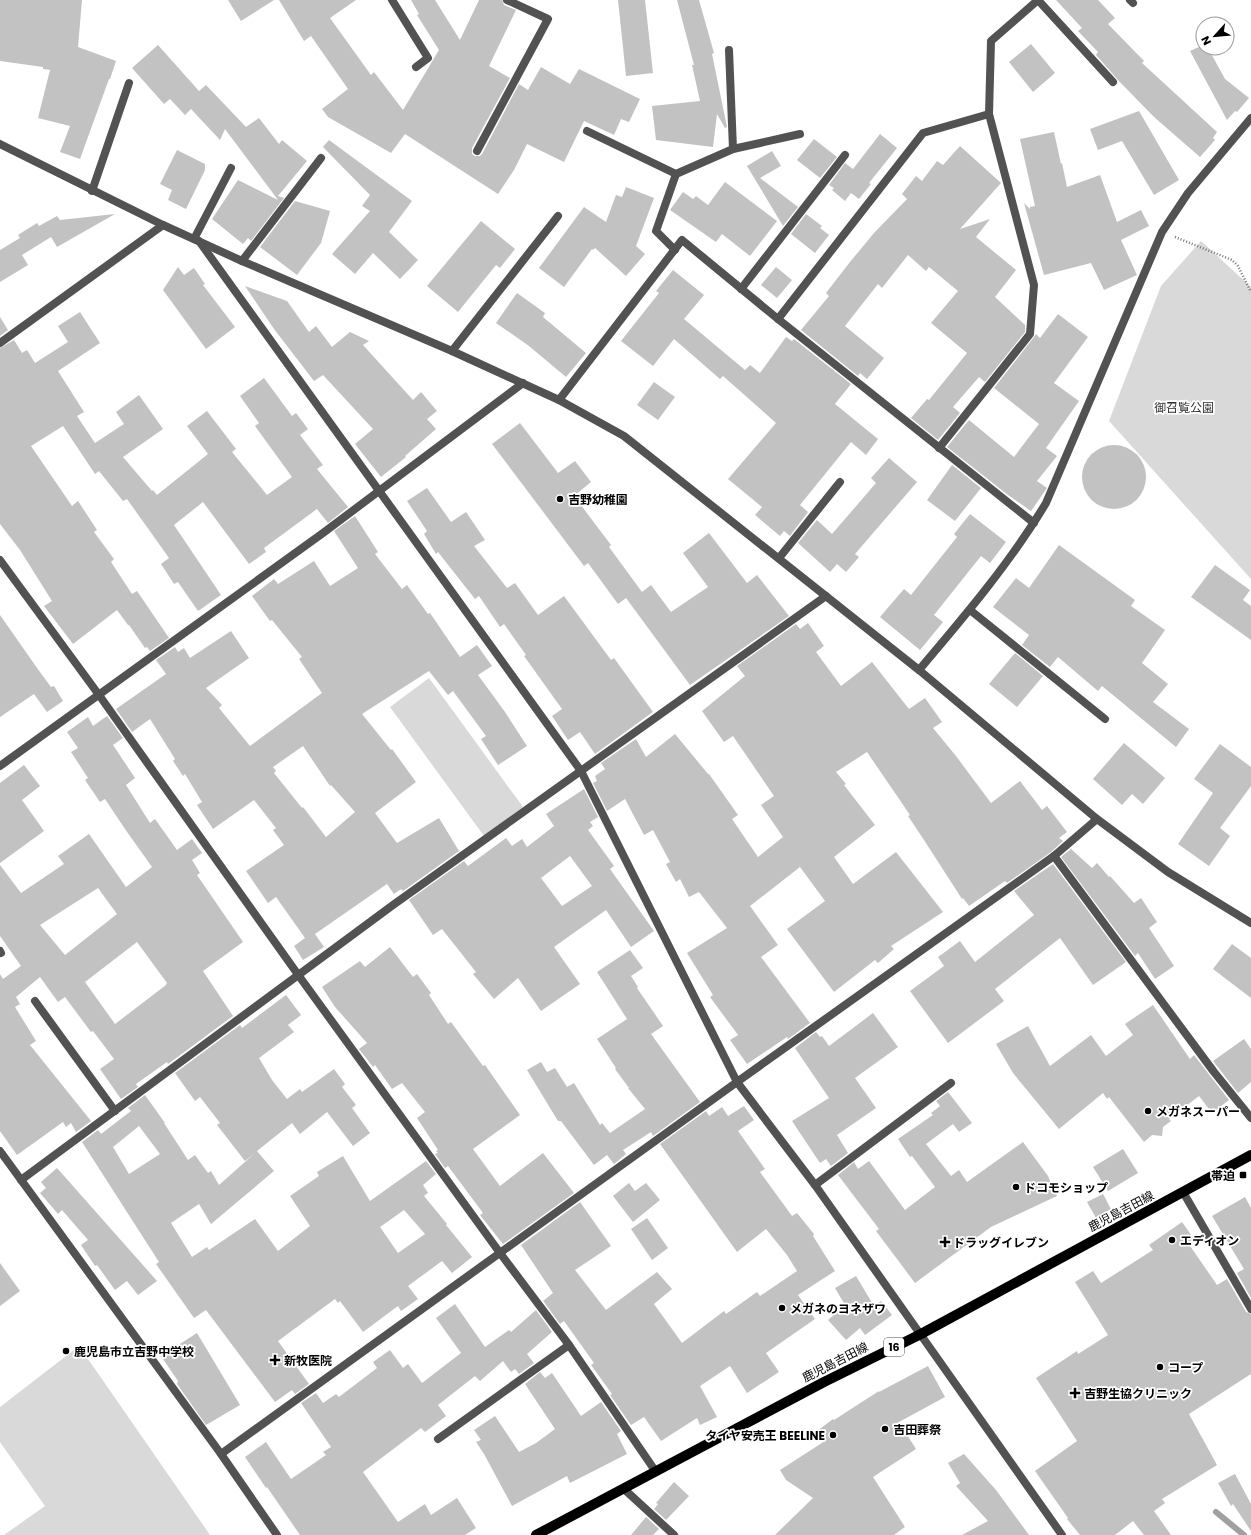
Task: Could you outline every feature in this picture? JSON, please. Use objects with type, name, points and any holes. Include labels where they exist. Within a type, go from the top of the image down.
[{"type":"main road","name":"鹿児島吉田線","points":[[536,1535],[824,1382],[921,1334],[1251,1155]]},
{"type":"street","points":[[392,0],[428,58],[416,67]]},
{"type":"street","points":[[477,151],[548,19],[507,0]]},
{"type":"street","points":[[939,448],[1030,334],[1034,285],[989,114],[991,41],[1038,0],[1113,82]]},
{"type":"street","points":[[729,50],[733,149]]},
{"type":"street","points":[[92,191],[129,83]]},
{"type":"street","points":[[778,319],[923,133],[989,114]]},
{"type":"street","points":[[919,670],[970,610],[1034,523],[1046,503],[1162,232],[1188,193],[1251,118]]},
{"type":"street","points":[[587,131],[676,174]]},
{"type":"street","points":[[675,250],[656,231],[676,174],[733,149],[800,134]]},
{"type":"street","points":[[0,144],[163,225],[242,261],[523,383],[559,400],[624,436],[919,670],[1096,819],[1168,872],[1251,923]]},
{"type":"street","points":[[741,288],[845,155]]},
{"type":"street","points":[[242,261],[321,158]]},
{"type":"street","points":[[196,240],[231,168]]},
{"type":"street","points":[[452,351],[558,216]]},
{"type":"street","points":[[0,343],[163,225]]},
{"type":"street","points":[[196,240],[581,771],[737,1082],[814,1185],[921,1334],[1062,1535]]},
{"type":"street","points":[[559,400],[682,240],[778,319],[1034,523]]},
{"type":"street","points":[[0,766],[379,492],[523,383]]},
{"type":"street","points":[[779,558],[840,482]]},
{"type":"street","points":[[0,560],[99,695],[299,976],[568,1346],[656,1472]]},
{"type":"street","points":[[21,1180],[299,976],[393,905],[826,596]]},
{"type":"street","points":[[970,610],[1105,719]]},
{"type":"street","points":[[221,1454],[737,1082],[1054,856],[1096,819]]},
{"type":"street","points":[[1054,856],[1214,1072],[1251,1118]]},
{"type":"street","points":[[35,1001],[115,1111]]},
{"type":"street","points":[[814,1185],[951,1083]]},
{"type":"street","points":[[0,1151],[221,1454],[277,1535]]},
{"type":"street","points":[[1183,1192],[1251,1309]]},
{"type":"street","points":[[438,1439],[568,1346]]},
{"type":"street","points":[[624,1489],[674,1535]]},
{"type":"path","points":[[1162,232],[1232,260],[1238,266],[1251,292]]},
{"type":"green space","name":"御召覧公園","points":[[1201,241],[1251,287],[1251,579],[1109,421],[1161,286]]},
{"type":"green space","points":[[429,678],[523,807],[484,836],[390,707]]},
{"type":"green space","points":[[79,1346],[210,1535],[4,1535],[45,1506],[0,1442],[0,1407]]},
{"type":"building","points":[[0,0],[82,0],[78,47],[116,61],[80,159],[60,152],[70,126],[38,118],[50,70],[43,69],[43,67],[0,61]]},
{"type":"building","points":[[228,0],[274,0],[241,21]]},
{"type":"building","points":[[279,0],[356,0],[330,18],[371,75],[374,72],[403,110],[439,50],[417,15],[419,14],[411,0],[435,0],[460,40],[479,0],[502,0],[504,5],[516,10],[489,66],[510,78],[472,148],[472,154],[475,156],[480,156],[482,154],[519,84],[528,90],[541,67],[570,84],[579,69],[640,99],[629,122],[621,119],[614,135],[584,121],[564,162],[527,144],[514,170],[498,194],[405,134],[391,153],[328,117],[322,109],[348,89],[311,36],[304,41]]},
{"type":"building","points":[[618,0],[645,0],[653,73],[626,76]]},
{"type":"building","points":[[677,0],[699,0],[714,53],[712,54],[727,127],[725,128],[717,114],[713,147],[656,140],[652,106],[700,101],[692,65],[694,65]]},
{"type":"building","points":[[1056,0],[1098,0],[1115,18],[1108,24],[1144,61],[1142,63],[1217,132],[1213,138],[1215,140],[1200,157],[1154,117],[1118,80],[1096,55],[1098,52],[1078,31],[1082,28]]},
{"type":"building","points":[[1031,44],[1055,73],[1033,92],[1009,62]]},
{"type":"building","points":[[158,45],[199,91],[206,85],[246,127],[259,118],[279,144],[282,140],[307,161],[278,196],[284,198],[251,241],[248,238],[243,244],[212,219],[238,180],[278,200],[225,129],[220,140],[191,109],[185,115],[170,99],[164,104],[132,68]]},
{"type":"building","points":[[1195,49],[1195,56],[1212,56],[1225,79],[1249,98],[1237,112],[1235,111],[1227,120],[1190,51]]},
{"type":"building","points":[[1139,111],[1179,180],[1154,195],[1122,141],[1098,150],[1090,129]]},
{"type":"building","points":[[1054,132],[1067,187],[1100,175],[1117,222],[1141,210],[1149,226],[1121,240],[1137,275],[1104,290],[1091,263],[1044,275],[1024,203],[1030,209],[1030,207],[1035,206],[1020,139]]},
{"type":"building","points":[[880,134],[897,148],[869,183],[871,184],[859,199],[851,193],[845,201],[832,190],[834,188],[829,185],[845,163],[853,169]]},
{"type":"building","points":[[814,139],[837,157],[820,178],[797,160]]},
{"type":"building","points":[[329,140],[412,201],[389,232],[418,260],[400,279],[373,253],[355,274],[332,254],[370,211],[362,206],[370,195],[323,147]]},
{"type":"building","points":[[960,146],[1001,183],[960,229],[990,219],[976,237],[1016,270],[995,297],[1025,325],[1025,332],[985,382],[979,377],[953,407],[960,413],[938,440],[911,418],[927,399],[929,400],[967,353],[931,323],[958,291],[929,267],[926,271],[908,255],[882,288],[878,284],[845,326],[884,358],[867,379],[860,373],[858,376],[801,330],[829,296],[826,293],[850,262],[874,233],[907,199],[902,194],[916,176],[922,181],[937,161],[943,165]]},
{"type":"building","points":[[177,150],[205,164],[205,170],[186,209],[168,200],[172,190],[160,184]]},
{"type":"building","points":[[772,151],[781,166],[760,178],[798,207],[783,226],[747,166]]},
{"type":"building","points":[[725,182],[777,221],[750,256],[722,234],[716,242],[670,210],[683,192],[693,199],[696,196],[708,205]]},
{"type":"building","points":[[626,187],[654,198],[636,246],[645,254],[626,276],[595,248],[593,250],[592,249],[564,287],[539,268],[584,207],[606,222],[616,195],[622,197]]},
{"type":"building","points":[[295,201],[330,211],[321,243],[297,275],[260,247]]},
{"type":"building","points":[[115,214],[57,247],[51,237],[22,255],[28,265],[0,282],[0,250],[20,238],[18,235],[37,223],[39,226],[57,216],[60,220]]},
{"type":"building","points":[[806,214],[822,226],[820,228],[829,235],[815,253],[791,234]]},
{"type":"building","points":[[481,221],[515,249],[500,268],[496,265],[458,312],[427,286]]},
{"type":"building","points":[[178,267],[184,275],[194,268],[205,284],[203,285],[235,327],[206,349],[163,290]]},
{"type":"building","points":[[776,267],[792,280],[777,298],[761,285]]},
{"type":"building","points":[[673,270],[704,295],[684,319],[745,370],[750,365],[760,373],[786,337],[792,341],[794,339],[851,384],[835,404],[878,439],[866,455],[851,442],[800,505],[808,512],[790,536],[784,531],[780,536],[755,515],[762,507],[728,479],[776,423],[723,376],[720,379],[674,339],[653,366],[621,341],[659,293],[656,291]]},
{"type":"building","points":[[245,286],[287,301],[309,332],[316,326],[332,347],[350,332],[369,341],[363,345],[413,400],[421,392],[437,411],[427,419],[436,429],[405,456],[406,457],[381,477],[355,444],[373,429],[323,375],[314,381],[274,329]]},
{"type":"building","points":[[517,293],[545,313],[543,317],[586,353],[566,377],[529,346],[496,323]]},
{"type":"building","points":[[80,312],[100,343],[58,371],[84,412],[77,416],[95,443],[124,424],[116,412],[139,395],[163,429],[123,457],[157,495],[208,454],[187,426],[207,411],[236,449],[232,452],[267,495],[292,477],[255,426],[259,423],[240,396],[264,378],[292,416],[296,413],[308,429],[300,435],[323,465],[317,469],[348,507],[328,523],[317,509],[264,548],[266,552],[249,564],[203,502],[174,525],[221,595],[198,611],[178,582],[174,584],[161,564],[169,558],[127,499],[123,501],[99,471],[95,474],[63,426],[31,446],[72,506],[78,501],[97,530],[94,532],[114,559],[111,562],[132,594],[137,591],[169,638],[150,651],[147,647],[145,648],[117,610],[73,644],[44,606],[52,601],[20,550],[0,524],[0,348],[14,340],[22,353],[27,350],[35,363],[68,342],[58,326]]},
{"type":"building","points":[[1058,314],[1088,337],[1054,383],[1079,401],[1046,448],[1057,456],[1037,481],[1047,488],[1031,511],[1008,495],[947,447],[969,420],[1014,457],[1039,424],[994,388],[1036,334],[1040,338]]},
{"type":"building","points":[[0,317],[8,330],[0,336]]},
{"type":"building","points":[[654,382],[675,397],[658,420],[637,405]]},
{"type":"building","points":[[520,423],[558,473],[575,461],[591,482],[574,496],[611,545],[609,547],[642,592],[651,585],[671,612],[708,587],[683,553],[709,533],[747,583],[757,575],[789,616],[690,685],[626,598],[618,604],[588,563],[584,566],[492,444]]},
{"type":"building","points":[[1108,445],[1120,445],[1137,454],[1144,465],[1146,477],[1144,489],[1137,500],[1120,509],[1108,509],[1096,504],[1087,495],[1082,483],[1082,471],[1087,459],[1096,450]]},
{"type":"building","points":[[889,458],[917,482],[855,554],[859,557],[846,572],[837,564],[830,572],[798,543],[817,520],[832,534],[876,483],[871,478]]},
{"type":"building","points":[[952,465],[981,488],[955,521],[927,500]]},
{"type":"building","points":[[427,488],[451,522],[466,512],[485,540],[474,546],[507,588],[515,583],[538,615],[564,596],[611,660],[614,658],[653,712],[595,754],[580,732],[568,740],[552,716],[562,709],[524,656],[526,655],[504,624],[500,627],[479,596],[475,599],[438,552],[436,554],[424,534],[427,531],[407,501]]},
{"type":"building","points":[[970,514],[1006,542],[990,563],[981,556],[934,615],[943,622],[920,650],[880,617],[904,589],[911,595],[957,537],[954,534]]},
{"type":"building","points":[[355,516],[378,552],[375,554],[402,589],[407,585],[428,614],[430,613],[460,657],[477,645],[492,666],[478,675],[505,712],[527,746],[498,765],[481,739],[486,736],[453,691],[448,695],[429,671],[362,714],[391,750],[392,749],[416,782],[375,813],[397,843],[439,818],[459,851],[403,891],[401,889],[394,894],[387,884],[315,934],[324,947],[303,960],[294,946],[305,938],[276,897],[268,903],[246,871],[284,845],[273,830],[276,828],[254,800],[213,829],[197,805],[202,802],[185,774],[183,776],[173,761],[175,759],[150,719],[132,732],[116,709],[166,674],[156,660],[175,647],[178,652],[184,648],[190,658],[231,631],[249,658],[206,688],[222,705],[219,708],[250,746],[322,693],[299,659],[302,657],[272,620],[270,621],[252,596],[274,579],[278,584],[314,561],[330,586],[358,568],[334,531]],"holes":[[[303,746],[330,786],[331,785],[355,812],[326,837],[274,773],[276,771],[273,767]]]},
{"type":"building","points":[[1059,545],[1135,600],[1131,606],[1165,630],[1142,663],[1168,684],[1153,702],[1189,729],[1176,747],[1102,686],[1098,691],[1058,657],[1050,667],[1022,645],[1029,635],[993,607],[1016,578],[1029,588]]},
{"type":"building","points":[[1215,565],[1250,590],[1243,600],[1251,606],[1251,640],[1191,597]]},
{"type":"building","points":[[0,615],[51,687],[54,686],[63,701],[47,712],[34,694],[0,717]]},
{"type":"building","points":[[808,623],[824,646],[816,652],[841,686],[872,662],[909,709],[925,698],[942,722],[933,728],[991,803],[1020,781],[1042,810],[1047,806],[1067,832],[1059,838],[1063,841],[1051,852],[1007,883],[1005,881],[969,906],[963,898],[962,899],[908,816],[910,815],[867,752],[836,772],[846,784],[844,785],[875,825],[834,857],[853,884],[896,852],[943,912],[891,946],[894,949],[878,963],[875,960],[834,992],[787,929],[825,901],[800,867],[750,906],[778,945],[761,957],[810,1023],[788,1039],[787,1037],[747,1064],[730,1040],[738,1035],[710,997],[713,995],[687,953],[727,928],[699,892],[689,897],[680,879],[676,882],[666,864],[670,862],[653,830],[644,835],[625,799],[607,811],[593,783],[597,781],[595,776],[605,769],[601,763],[636,739],[646,757],[675,734],[709,774],[738,815],[732,819],[758,857],[783,837],[761,805],[774,796],[733,736],[724,742],[702,711],[745,676],[737,666],[796,624],[800,629]]},
{"type":"building","points":[[1015,653],[1043,676],[1017,707],[989,684]]},
{"type":"building","points":[[107,716],[123,738],[113,745],[135,778],[126,785],[150,823],[155,819],[177,850],[192,839],[202,853],[192,860],[200,873],[197,875],[243,942],[203,971],[233,1016],[168,1064],[167,1062],[136,1084],[138,1087],[121,1099],[100,1069],[114,1059],[93,1031],[91,1032],[65,997],[58,1002],[40,977],[16,997],[20,1004],[15,1007],[36,1041],[30,1045],[91,1121],[76,1132],[71,1123],[66,1127],[63,1122],[17,1155],[0,1131],[0,974],[3,979],[21,966],[0,936],[0,865],[21,893],[64,864],[58,856],[89,834],[126,887],[152,867],[105,799],[100,802],[85,780],[88,778],[71,752],[78,748],[67,732],[88,717],[93,726]],"holes":[[[98,888],[117,914],[65,955],[40,925]],[[137,942],[167,983],[115,1024],[85,982]]]},
{"type":"building","points":[[1124,743],[1165,778],[1143,804],[1132,794],[1122,805],[1093,779]]},
{"type":"building","points":[[1220,744],[1251,767],[1251,786],[1220,828],[1230,836],[1209,866],[1178,844],[1213,793],[1194,779]]},
{"type":"building","points":[[24,765],[40,786],[22,800],[44,831],[0,863],[0,783]]},
{"type":"building","points":[[584,789],[598,817],[590,822],[593,826],[588,830],[614,866],[610,869],[654,931],[631,947],[606,910],[554,947],[580,984],[541,1011],[518,978],[494,999],[473,974],[476,972],[442,929],[433,935],[409,900],[464,861],[468,866],[506,838],[512,846],[522,839],[527,847],[554,826],[546,814]],"holes":[[[570,856],[592,886],[562,906],[541,878]]]},
{"type":"building","points":[[1071,849],[1092,868],[1097,863],[1134,903],[1141,898],[1157,922],[1149,928],[1174,966],[1155,979],[1138,953],[1135,956],[1061,857]]},
{"type":"building","points":[[1053,864],[1126,962],[1093,985],[1060,938],[995,989],[1004,1001],[948,1043],[910,991],[944,966],[938,957],[960,941],[975,962],[1034,915],[1014,891]]},
{"type":"building","points":[[1232,944],[1251,958],[1251,998],[1213,969]]},
{"type":"building","points":[[390,947],[413,977],[417,974],[431,993],[429,995],[448,1024],[451,1022],[483,1066],[485,1065],[520,1115],[473,1149],[500,1186],[543,1153],[574,1193],[503,1244],[480,1215],[483,1213],[448,1166],[445,1168],[435,1154],[438,1153],[436,1151],[438,1150],[417,1118],[425,1112],[402,1083],[392,1089],[375,1065],[373,1067],[359,1049],[367,1043],[335,1007],[322,987],[360,961],[365,967]]},
{"type":"building","points":[[630,950],[643,968],[631,976],[638,987],[637,988],[663,1026],[651,1034],[700,1102],[653,1136],[651,1132],[623,1150],[626,1154],[614,1164],[607,1155],[594,1165],[561,1121],[558,1121],[527,1070],[541,1062],[547,1072],[555,1068],[567,1087],[574,1083],[600,1125],[602,1123],[610,1133],[645,1109],[628,1088],[597,1039],[627,1019],[597,972]]},
{"type":"building","points":[[286,995],[301,1015],[288,1025],[294,1032],[259,1058],[272,1080],[287,1099],[300,1089],[302,1092],[334,1069],[345,1084],[342,1087],[356,1105],[352,1108],[370,1133],[353,1146],[327,1112],[300,1134],[292,1123],[257,1151],[274,1171],[211,1224],[199,1204],[171,1223],[192,1257],[207,1247],[209,1250],[255,1219],[278,1251],[310,1226],[290,1196],[319,1176],[317,1172],[343,1156],[370,1201],[426,1161],[436,1174],[423,1185],[428,1193],[424,1196],[472,1257],[452,1273],[442,1261],[408,1286],[418,1299],[401,1311],[398,1306],[363,1332],[340,1301],[338,1303],[335,1299],[278,1341],[309,1384],[295,1394],[292,1390],[275,1402],[206,1310],[194,1318],[156,1264],[159,1262],[82,1142],[98,1130],[101,1134],[131,1111],[128,1108],[145,1095],[165,1123],[188,1160],[195,1155],[208,1173],[211,1171],[219,1185],[255,1153],[245,1161],[217,1125],[220,1123],[200,1097],[195,1101],[175,1073],[240,1025],[242,1028]],"holes":[[[139,1126],[160,1154],[129,1174],[113,1147]],[[404,1210],[425,1234],[398,1253],[380,1227]]]},
{"type":"building","points":[[1153,1005],[1190,1059],[1194,1055],[1229,1100],[1212,1113],[1199,1096],[1169,1119],[1171,1121],[1163,1127],[1162,1136],[1152,1135],[1144,1142],[1109,1097],[1107,1099],[1103,1093],[1059,1129],[1013,1073],[996,1044],[1028,1026],[1050,1066],[1091,1035],[1106,1056],[1133,1035],[1125,1024]]},
{"type":"building","points":[[873,1013],[898,1047],[855,1078],[876,1108],[837,1135],[848,1153],[831,1166],[826,1159],[820,1163],[792,1121],[829,1098],[795,1048],[816,1032],[820,1037],[822,1036],[829,1046]]},
{"type":"building","points":[[1244,1039],[1251,1049],[1251,1082],[1238,1093],[1213,1061]]},
{"type":"building","points":[[948,1092],[972,1123],[959,1132],[953,1124],[926,1144],[951,1176],[959,1170],[967,1182],[1023,1142],[1048,1176],[1057,1196],[991,1227],[915,1283],[876,1231],[879,1229],[838,1175],[854,1162],[858,1169],[869,1161],[905,1210],[935,1187],[912,1156],[910,1157],[898,1139],[933,1115],[931,1113],[940,1106],[936,1101]]},
{"type":"building","points":[[744,1106],[754,1120],[738,1131],[765,1169],[760,1172],[792,1216],[797,1213],[814,1234],[813,1236],[835,1271],[798,1295],[815,1319],[766,1353],[779,1372],[747,1393],[730,1366],[700,1386],[717,1417],[700,1425],[697,1418],[661,1441],[644,1417],[631,1425],[610,1395],[612,1394],[591,1365],[594,1363],[564,1321],[560,1324],[543,1301],[553,1293],[521,1245],[580,1202],[611,1246],[575,1270],[606,1310],[657,1272],[672,1289],[654,1304],[682,1343],[724,1311],[726,1314],[757,1292],[760,1296],[797,1271],[787,1255],[766,1229],[737,1252],[660,1144],[706,1111],[709,1116],[722,1107],[728,1116]]},
{"type":"building","points":[[1123,1149],[1138,1173],[1108,1191],[1093,1167]]},
{"type":"building","points":[[57,1168],[157,1281],[138,1295],[127,1281],[115,1290],[97,1265],[95,1266],[81,1245],[88,1240],[62,1210],[58,1214],[40,1193],[46,1188],[41,1182]]},
{"type":"building","points":[[629,1183],[635,1191],[646,1183],[660,1200],[633,1222],[613,1196]]},
{"type":"building","points":[[1103,1194],[1111,1209],[1096,1218],[1087,1202]]},
{"type":"building","points":[[1245,1197],[1251,1208],[1251,1298],[1237,1273],[1244,1269],[1212,1216]]},
{"type":"building","points":[[647,1218],[668,1248],[652,1260],[631,1229]]},
{"type":"building","points":[[1182,1222],[1194,1239],[1188,1243],[1217,1285],[1227,1279],[1246,1312],[1251,1314],[1251,1374],[1189,1414],[1217,1465],[1162,1499],[1165,1503],[1154,1511],[1171,1535],[1144,1535],[1133,1521],[1115,1535],[1080,1535],[1067,1519],[1068,1518],[1035,1471],[1077,1441],[1036,1378],[1077,1351],[1078,1354],[1108,1335],[1075,1282],[1093,1271],[1101,1283],[1153,1250],[1149,1245]]},
{"type":"building","points":[[0,1263],[20,1291],[0,1306]]},
{"type":"building","points":[[856,1276],[874,1306],[881,1301],[892,1315],[865,1335],[860,1328],[846,1340],[828,1320],[845,1305],[835,1288]]},
{"type":"building","points":[[455,1304],[485,1347],[509,1330],[511,1332],[536,1310],[552,1332],[527,1354],[534,1363],[519,1374],[515,1369],[511,1372],[503,1361],[480,1381],[475,1376],[438,1405],[446,1416],[425,1432],[421,1428],[363,1472],[398,1522],[425,1504],[431,1515],[457,1498],[476,1528],[465,1535],[300,1535],[245,1457],[266,1442],[291,1479],[326,1455],[323,1452],[331,1447],[301,1403],[316,1393],[323,1403],[336,1394],[339,1397],[377,1368],[373,1362],[390,1350],[403,1368],[408,1364],[422,1383],[461,1353],[436,1318]]},
{"type":"building","points":[[197,1333],[240,1405],[206,1425],[177,1384],[178,1381],[161,1356]]},
{"type":"building","points":[[928,1366],[945,1397],[899,1422],[916,1449],[873,1477],[905,1527],[894,1535],[775,1535],[813,1498],[786,1480],[780,1470],[825,1441],[817,1431],[833,1419],[834,1420],[879,1391]]},
{"type":"building","points":[[540,1372],[545,1378],[552,1373],[581,1416],[601,1402],[621,1431],[617,1434],[627,1454],[570,1483],[567,1476],[512,1506],[476,1442],[481,1440],[474,1430],[495,1416],[519,1452],[536,1443],[555,1429],[525,1384]]},
{"type":"building","points":[[964,1454],[996,1490],[1029,1535],[962,1535],[988,1521],[956,1486],[960,1483],[948,1463]]},
{"type":"building","points":[[1235,1474],[1251,1504],[1251,1531],[1233,1504],[1231,1506],[1218,1483]]},
{"type":"building","points":[[674,1482],[689,1496],[666,1520],[654,1509],[658,1504],[656,1503]]},
{"type":"building","points":[[646,1517],[659,1529],[653,1535],[631,1535]]},
{"type":"waterway","points":[[1216,1512],[1244,1535]]},
{"type":"place","name":"吉野幼稚園","points":[[560,499]]},
{"type":"place","name":"メガネスーパー","points":[[1148,1111]]},
{"type":"place","name":"帯迫","points":[[1243,1175]]},
{"type":"place","name":"ドコモショップ","points":[[1016,1187]]},
{"type":"place","name":"エディオン","points":[[1172,1240]]},
{"type":"place","name":"ドラッグイレブン","points":[[945,1242]]},
{"type":"place","name":"メガネのヨネザワ","points":[[782,1308]]},
{"type":"place","name":"鹿児島市立吉野中学校","points":[[66,1351]]},
{"type":"place","name":"新牧医院","points":[[275,1360]]},
{"type":"place","name":"コープ","points":[[1160,1367]]},
{"type":"place","name":"吉野生協クリニック","points":[[1075,1393]]},
{"type":"place","name":"吉田葬祭","points":[[885,1429]]},
{"type":"place","name":"タイヤ安売王 BEELINE","points":[[833,1435]]}]
